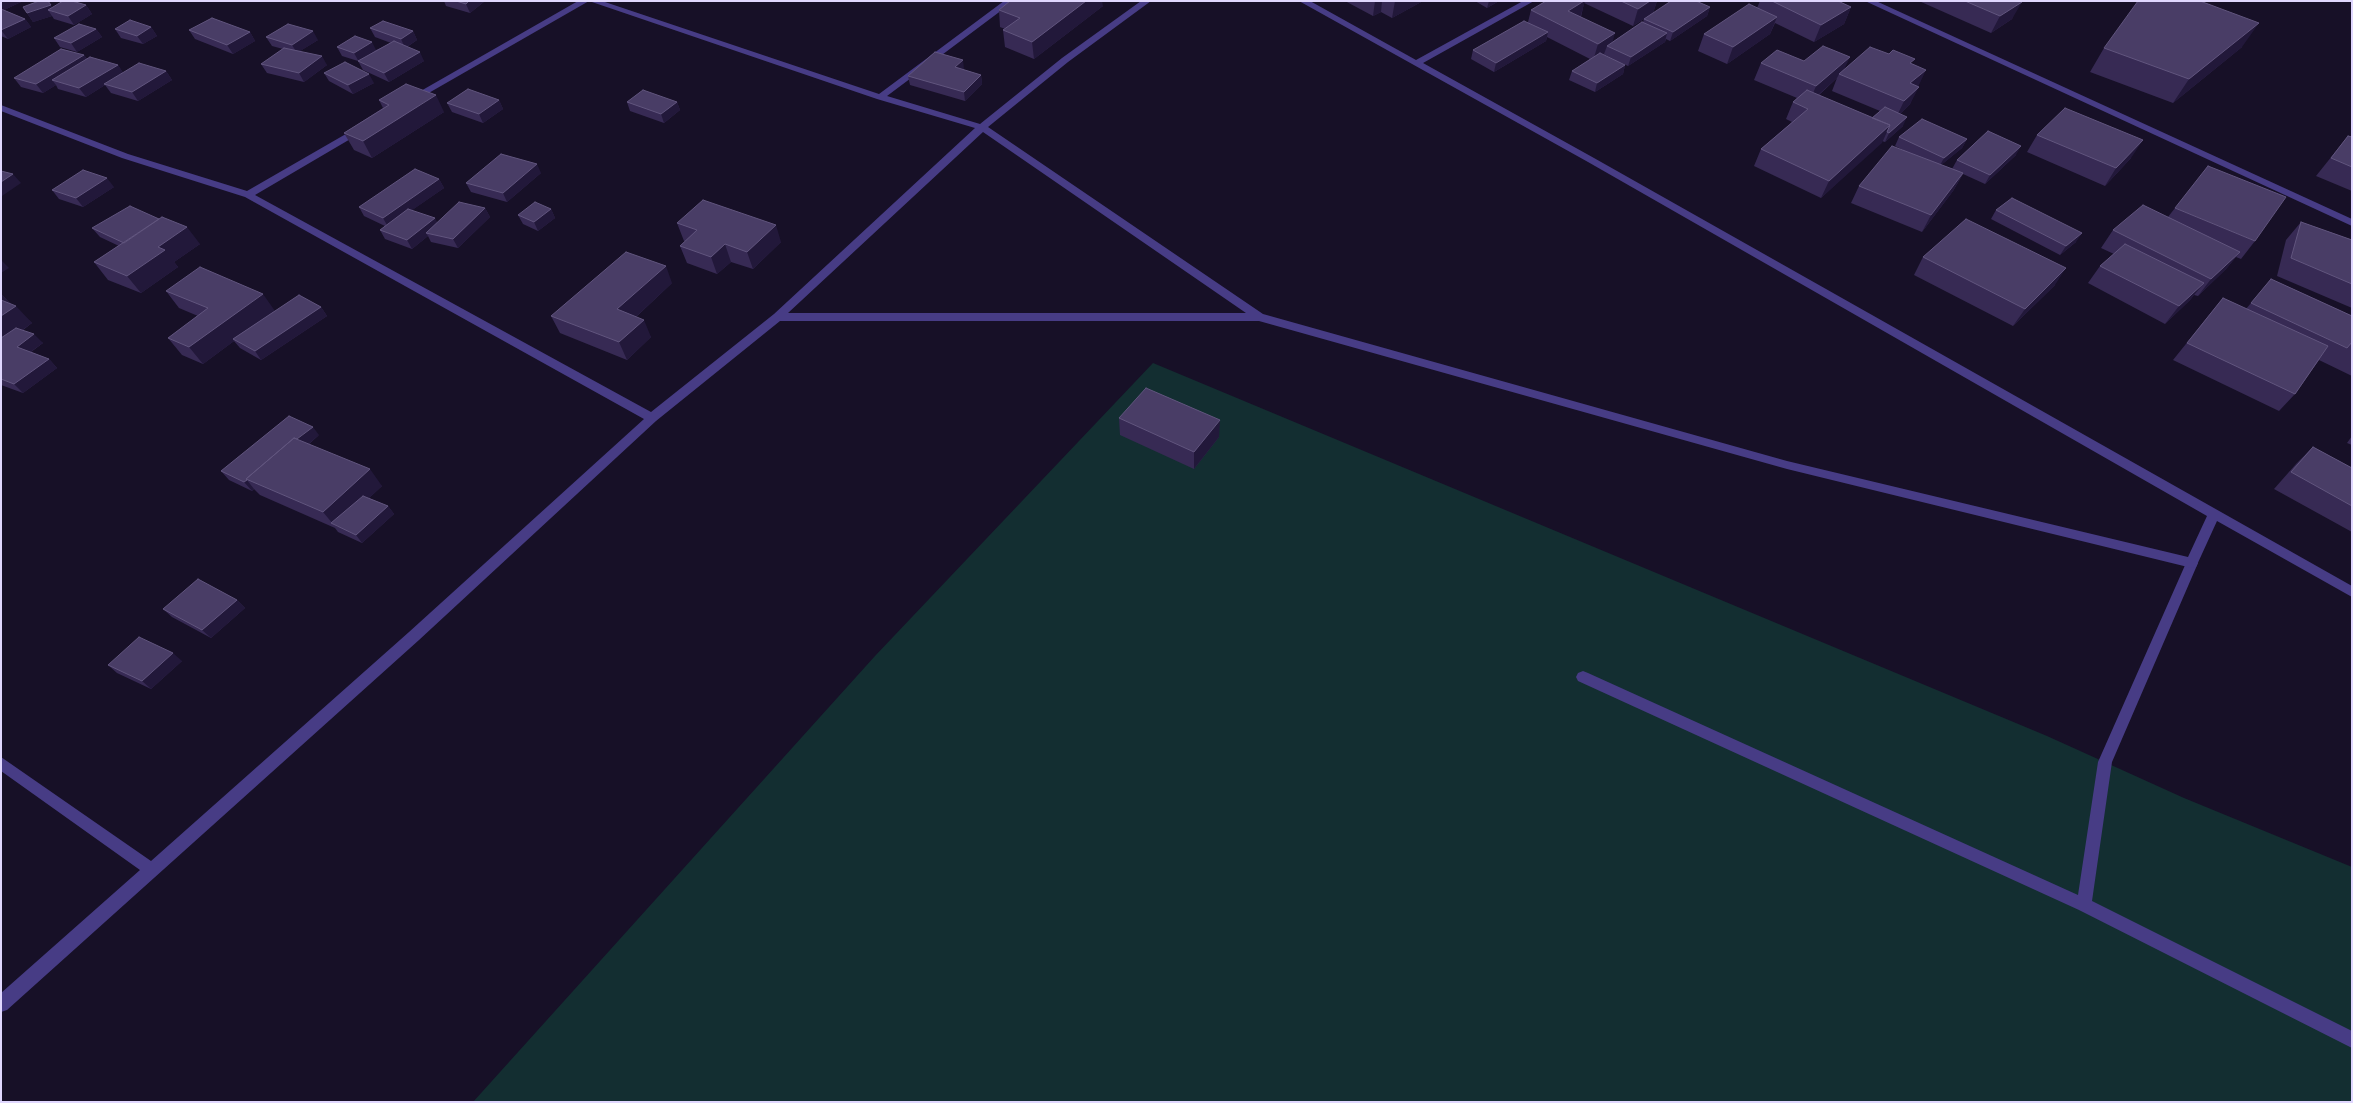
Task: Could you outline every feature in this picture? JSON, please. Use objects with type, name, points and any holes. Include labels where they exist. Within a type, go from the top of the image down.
[{"type":"street","points":[[399,106],[585,1]]},
{"type":"street","points":[[593,1],[880,97],[982,127],[1259,317]]},
{"type":"street","points":[[880,97],[1010,1]]},
{"type":"street","points":[[1,1004],[414,636],[652,418],[778,317],[982,127],[1065,60],[1147,1]]},
{"type":"street","points":[[1303,1],[1417,63],[2352,592]]},
{"type":"street","points":[[1417,63],[1530,1]]},
{"type":"street","points":[[1869,1],[2352,223]]},
{"type":"street","points":[[1,108],[125,156],[248,195],[652,418]]},
{"type":"street","points":[[248,195],[374,121]]},
{"type":"street","points":[[778,317],[1259,317],[1787,465],[2192,563]]},
{"type":"street","points":[[2084,905],[2105,762],[2214,514]]},
{"type":"street","points":[[1583,677],[2084,905],[2352,1040]]},
{"type":"street","points":[[1,763],[152,870]]},
{"type":"green space","points":[[1153,363],[2047,736],[2184,798],[2352,867],[2352,1102],[473,1102],[875,656]]},
{"type":"building","points":[[39,1],[48,1],[51,5],[27,13],[23,7]]},
{"type":"building","points":[[63,1],[72,1],[86,5],[68,16],[48,10]]},
{"type":"building","points":[[456,1],[469,1],[466,4]]},
{"type":"building","points":[[1010,1],[1086,1],[1032,42],[1003,30],[1020,18],[999,10]]},
{"type":"building","points":[[1546,1],[1584,1],[1568,11],[1615,33],[1598,44],[1531,10]]},
{"type":"building","points":[[1621,1],[1650,1],[1638,9]]},
{"type":"building","points":[[1671,1],[1696,1],[1710,7],[1673,32],[1644,19]]},
{"type":"building","points":[[1772,1],[1838,1],[1851,7],[1821,25]]},
{"type":"building","points":[[1965,1],[2020,1],[2022,2],[2000,16]]},
{"type":"building","points":[[2138,1],[2200,1],[2259,23],[2189,79],[2104,48]]},
{"type":"building","points":[[1749,4],[1777,17],[1733,47],[1704,34]]},
{"type":"building","points":[[1,9],[25,19],[1,30]]},
{"type":"building","points":[[212,18],[250,32],[227,45],[189,30]]},
{"type":"building","points":[[130,20],[151,27],[137,36],[115,29]]},
{"type":"building","points":[[383,21],[413,31],[401,39],[370,28]]},
{"type":"building","points":[[1524,21],[1548,32],[1496,63],[1473,50]]},
{"type":"building","points":[[1642,22],[1667,33],[1631,57],[1607,46]]},
{"type":"building","points":[[79,24],[96,29],[71,43],[54,38]]},
{"type":"building","points":[[288,24],[313,31],[292,45],[266,37]]},
{"type":"building","points":[[355,36],[372,42],[354,53],[337,47]]},
{"type":"building","points":[[394,41],[420,52],[384,73],[358,61]]},
{"type":"building","points":[[1823,46],[1850,57],[1816,86],[1761,63],[1777,50],[1804,61]]},
{"type":"building","points":[[1870,47],[1889,54],[1893,50],[1915,59],[1910,63],[1926,70],[1910,83],[1919,87],[1904,101],[1839,74]]},
{"type":"building","points":[[284,48],[322,56],[299,73],[261,64]]},
{"type":"building","points":[[61,49],[84,55],[36,84],[14,78]]},
{"type":"building","points":[[935,52],[963,60],[955,67],[981,75],[964,92],[908,76]]},
{"type":"building","points":[[1600,53],[1625,65],[1597,83],[1572,71]]},
{"type":"building","points":[[90,57],[118,65],[79,88],[52,80]]},
{"type":"building","points":[[345,62],[369,74],[348,85],[324,73]]},
{"type":"building","points":[[139,63],[166,71],[132,92],[104,84]]},
{"type":"building","points":[[406,84],[436,95],[363,141],[344,133],[389,105],[379,100]]},
{"type":"building","points":[[468,89],[499,100],[479,114],[447,103]]},
{"type":"building","points":[[643,90],[677,102],[661,114],[627,102]]},
{"type":"building","points":[[1807,90],[1890,125],[1829,181],[1761,149],[1808,109],[1793,102]]},
{"type":"building","points":[[1885,107],[1907,117],[1889,133],[1887,132],[1890,125],[1872,118]]},
{"type":"building","points":[[2065,108],[2143,140],[2116,168],[2037,135]]},
{"type":"building","points":[[1922,119],[1967,139],[1944,158],[1899,137]]},
{"type":"building","points":[[1988,131],[2021,146],[1990,175],[1957,160]]},
{"type":"building","points":[[2348,136],[2352,137],[2352,167],[2331,158]]},
{"type":"building","points":[[1892,146],[1963,173],[1931,215],[1859,186]]},
{"type":"building","points":[[501,154],[537,164],[503,193],[466,183]]},
{"type":"building","points":[[2208,166],[2286,197],[2255,241],[2175,208]]},
{"type":"building","points":[[415,169],[439,179],[383,218],[359,207]]},
{"type":"building","points":[[83,170],[107,178],[76,198],[52,190]]},
{"type":"building","points":[[1,171],[13,174],[1,182]]},
{"type":"building","points":[[2012,198],[2082,233],[2066,246],[1996,210]]},
{"type":"building","points":[[703,200],[776,225],[747,252],[725,244],[711,257],[680,246],[697,230],[677,223]]},
{"type":"building","points":[[459,202],[485,208],[453,239],[426,233]]},
{"type":"building","points":[[535,202],[551,209],[534,222],[518,215]]},
{"type":"building","points":[[2143,205],[2240,252],[2211,279],[2113,230]]},
{"type":"building","points":[[130,206],[159,219],[124,243],[92,228]]},
{"type":"building","points":[[408,209],[435,218],[407,240],[380,230]]},
{"type":"building","points":[[162,217],[187,227],[158,247],[165,250],[127,276],[94,262]]},
{"type":"building","points":[[1966,219],[2066,268],[2025,309],[1923,257]]},
{"type":"building","points":[[2301,222],[2352,240],[2352,284],[2291,258]]},
{"type":"building","points":[[2125,244],[2204,283],[2179,306],[2100,266]]},
{"type":"building","points":[[626,252],[666,266],[617,309],[644,320],[619,342],[551,316]]},
{"type":"building","points":[[200,267],[263,294],[189,347],[168,338],[208,308],[166,291]]},
{"type":"building","points":[[2271,279],[2352,316],[2352,342],[2347,348],[2251,303]]},
{"type":"building","points":[[299,295],[321,307],[255,351],[233,339]]},
{"type":"building","points":[[2223,298],[2328,346],[2295,394],[2187,343]]},
{"type":"building","points":[[1,300],[16,306],[1,316]]},
{"type":"building","points":[[16,328],[34,334],[17,347],[49,359],[14,384],[1,379],[1,338]]},
{"type":"building","points":[[1146,388],[1220,420],[1194,452],[1119,418]]},
{"type":"building","points":[[289,416],[313,427],[297,439],[294,438],[244,482],[221,471]]},
{"type":"building","points":[[294,438],[370,469],[323,512],[246,479]]},
{"type":"building","points":[[2313,447],[2352,468],[2352,506],[2291,472]]},
{"type":"building","points":[[363,496],[388,506],[356,535],[331,523]]},
{"type":"building","points":[[198,579],[237,600],[202,630],[163,609]]},
{"type":"building","points":[[139,637],[173,653],[142,681],[108,665]]}]
